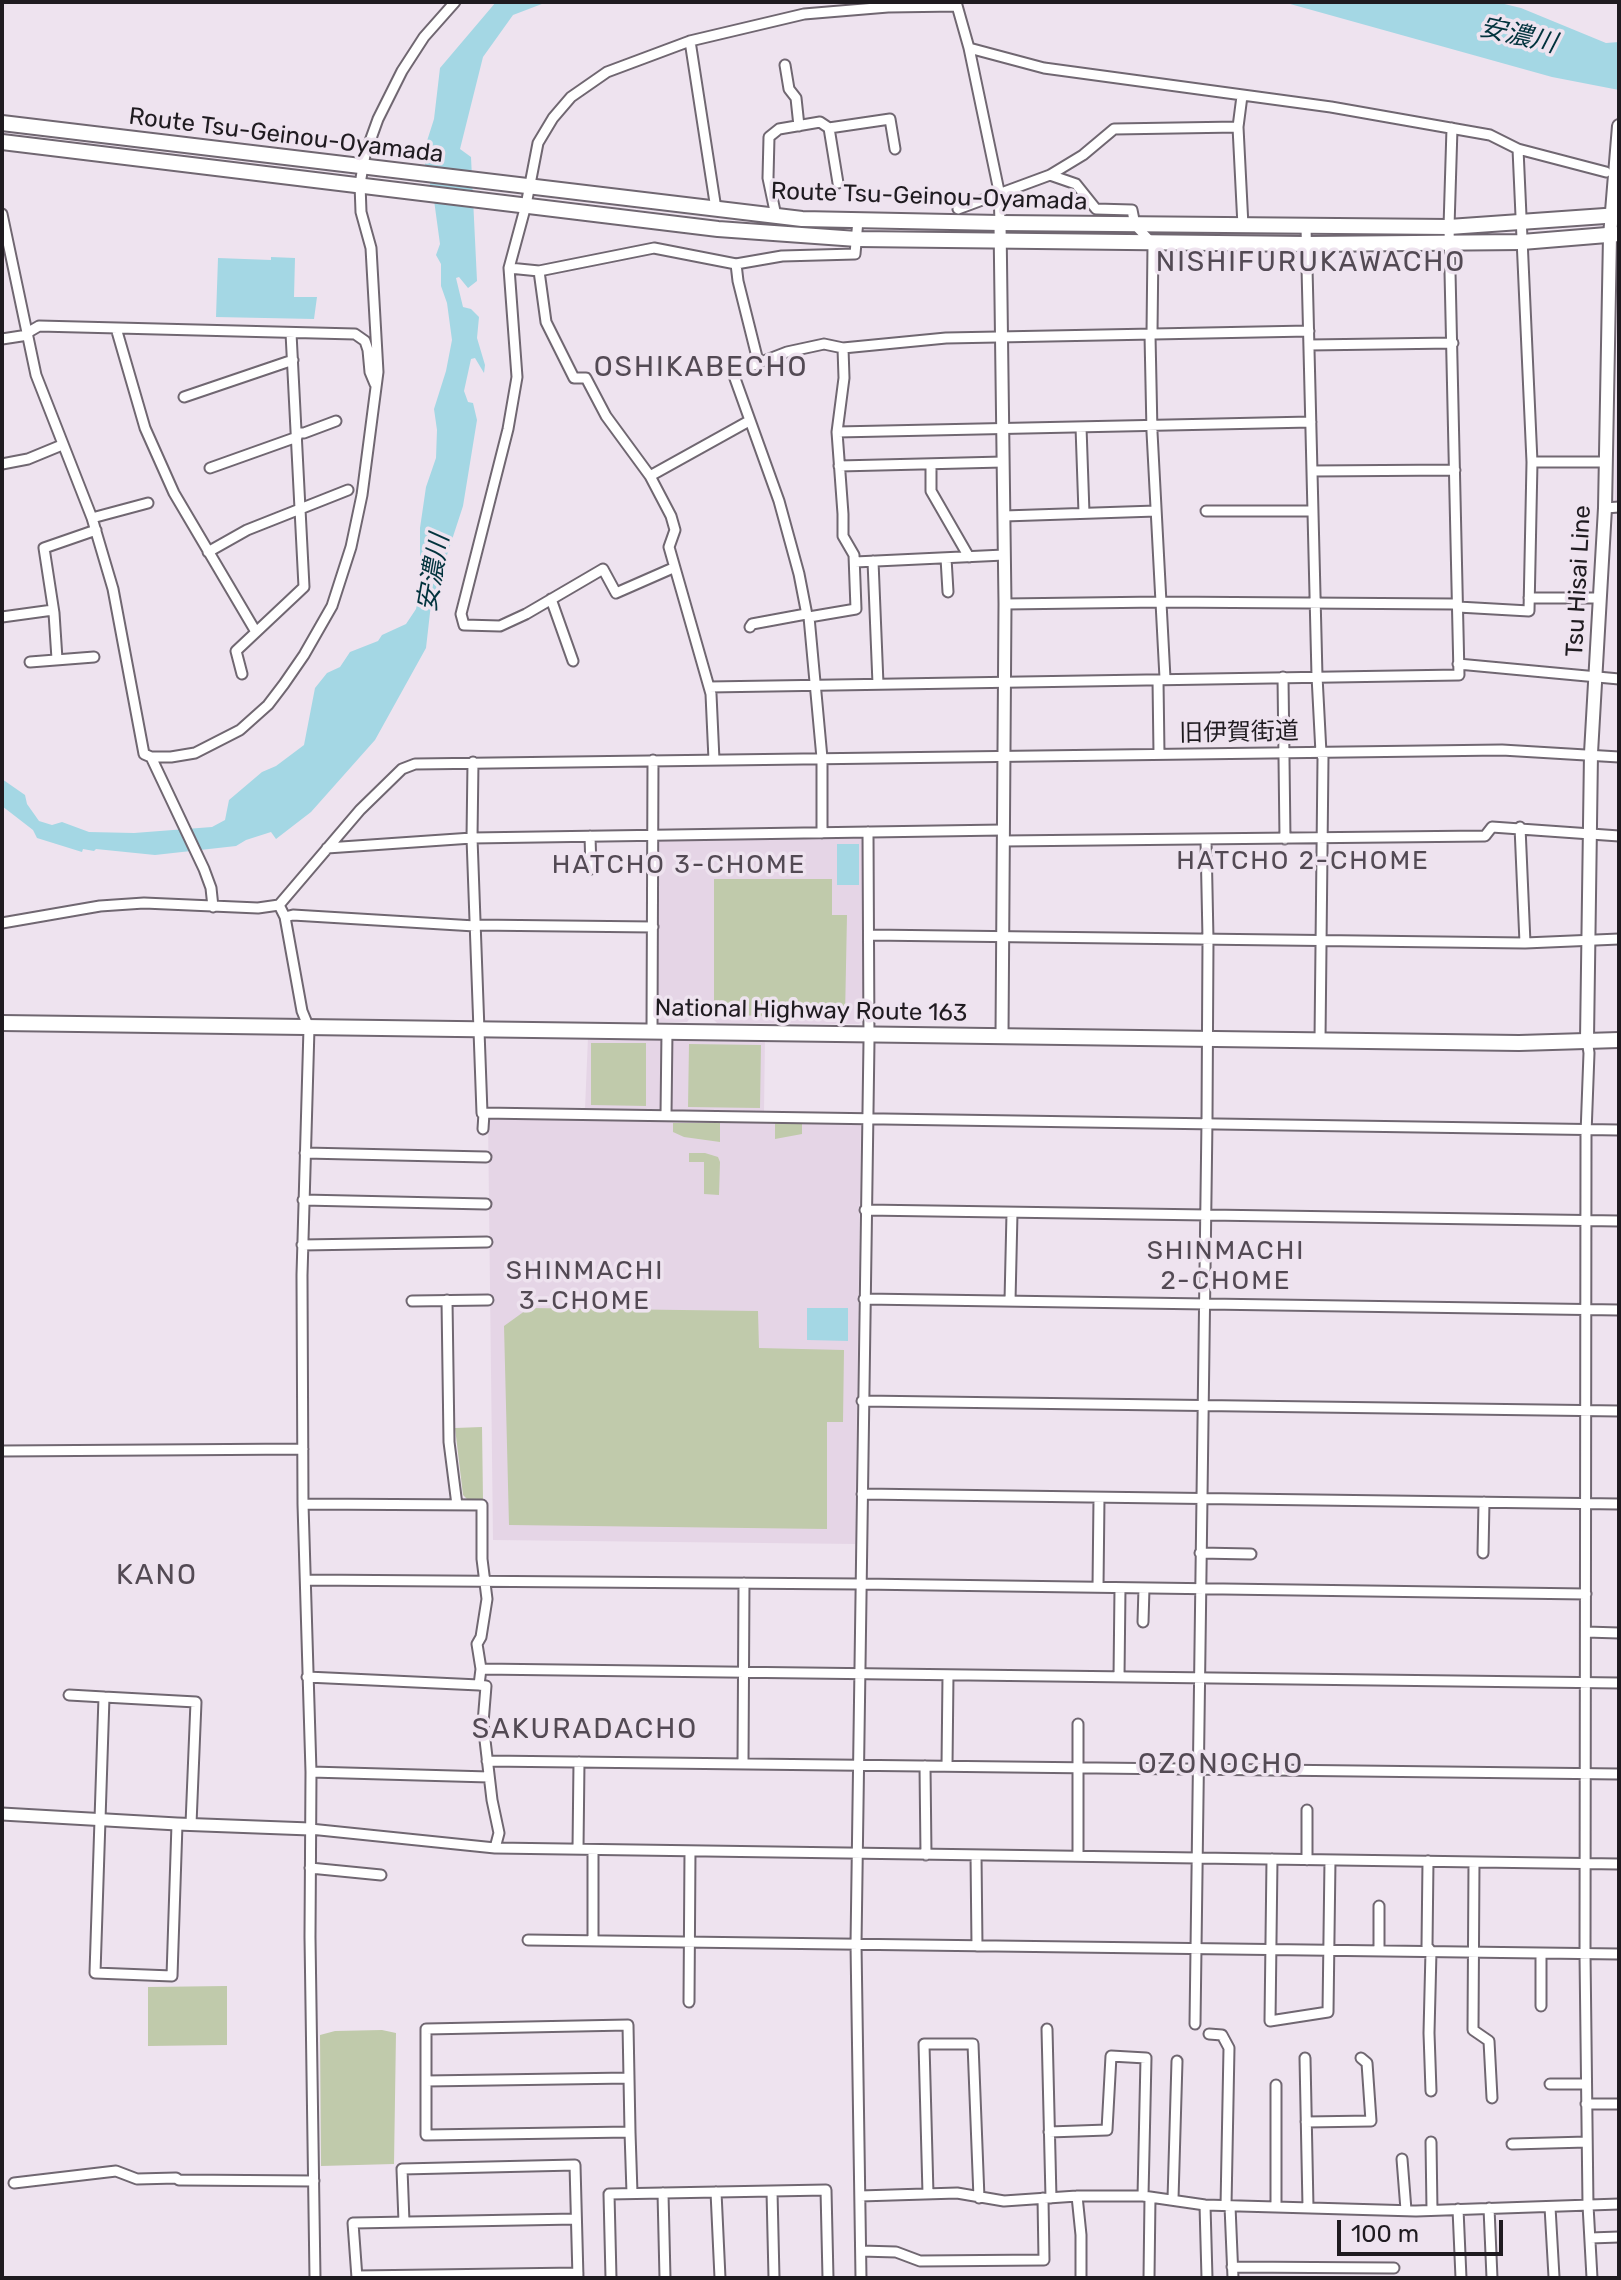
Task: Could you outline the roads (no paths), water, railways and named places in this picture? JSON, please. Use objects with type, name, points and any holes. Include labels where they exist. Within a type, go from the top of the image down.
[{"type":"main road","name":"Route Tsu-Geinou-Oyamada","points":[[2,123],[776,216],[1000,223],[1449,227],[1616,215]]},
{"type":"main road","name":"Tsu Hisai Line","points":[[1587,1039],[1591,753],[1605,508],[1619,126]]},
{"type":"main road","name":"Route Tsu-Geinou-Oyamada","points":[[2,142],[718,229],[857,239],[1307,244],[1522,242],[1614,235]]},
{"type":"main road","name":"National Highway Route 163","points":[[2,1023],[1519,1043],[1619,1040]]},
{"type":"street","points":[[2,214],[36,375],[92,518],[121,621],[144,754],[171,757],[195,753],[240,730],[268,705],[311,644],[332,606],[351,547],[377,387],[373,276],[369,239],[361,212],[362,168],[378,119],[402,71],[424,37],[455,2]]},
{"type":"street","points":[[673,568],[616,593],[603,569],[500,626],[464,625],[461,614],[508,429],[517,377],[509,268],[538,143],[571,97],[607,72],[690,41],[804,14],[956,4],[969,48],[999,194],[1005,604],[1002,1035]]},
{"type":"street","points":[[690,41],[716,209]]},
{"type":"street","points":[[969,48],[1044,68],[1331,107],[1490,135],[1518,149],[1606,172]]},
{"type":"street","points":[[785,65],[789,89],[796,98],[799,126]]},
{"type":"street","points":[[1242,96],[1238,127],[1243,226]]},
{"type":"street","points":[[776,216],[768,178],[769,137],[779,129],[820,122],[829,128],[890,119],[895,149]]},
{"type":"street","points":[[958,209],[1050,175],[1083,155],[1114,129],[1238,127]]},
{"type":"street","points":[[829,128],[838,183]]},
{"type":"street","points":[[709,687],[1459,675],[1449,227],[1452,128]]},
{"type":"street","points":[[1005,604],[1454,604],[1458,607],[1529,611],[1532,462],[1518,149]]},
{"type":"street","points":[[1050,175],[1076,184],[1096,209],[1132,210],[1135,225],[1153,244],[1151,334],[1160,602],[1159,754]]},
{"type":"street","points":[[509,268],[539,271],[654,248],[736,264],[782,256],[855,254],[858,220]]},
{"type":"street","points":[[1306,227],[1317,676],[1323,758],[1320,1040]]},
{"type":"street","points":[[736,264],[758,361]]},
{"type":"street","points":[[539,271],[546,322],[574,378],[586,378],[606,416],[650,476],[671,516],[675,530],[669,547],[673,568],[709,687],[714,760]]},
{"type":"street","points":[[2,339],[28,334],[39,326],[355,334],[365,341],[370,372],[377,387]]},
{"type":"street","points":[[116,328],[145,428],[174,493],[256,632]]},
{"type":"street","points":[[822,833],[822,758],[808,616],[779,501],[733,373],[758,361],[824,344],[843,348],[946,338],[1309,331]]},
{"type":"street","points":[[242,674],[236,651],[304,587],[291,333]]},
{"type":"street","points":[[1309,345],[1453,343]]},
{"type":"street","points":[[750,627],[752,624],[856,609],[854,555],[843,536],[837,432],[844,378],[843,348]]},
{"type":"street","points":[[184,397],[293,360]]},
{"type":"street","points":[[210,468],[336,421]]},
{"type":"street","points":[[650,476],[749,421]]},
{"type":"street","points":[[837,432],[1311,422]]},
{"type":"street","points":[[1081,427],[1084,513]]},
{"type":"street","points":[[2,464],[28,459],[62,445]]},
{"type":"street","points":[[839,466],[1003,462]]},
{"type":"street","points":[[1532,462],[1605,462]]},
{"type":"street","points":[[931,464],[931,491],[969,557]]},
{"type":"street","points":[[1312,471],[1455,470]]},
{"type":"street","points":[[208,552],[247,530],[348,490]]},
{"type":"street","points":[[92,518],[148,503]]},
{"type":"street","points":[[1605,508],[1619,507]]},
{"type":"street","points":[[1004,516],[1156,511]]},
{"type":"street","points":[[1206,511],[1313,511]]},
{"type":"street","points":[[57,659],[44,548],[96,530]]},
{"type":"street","points":[[855,562],[1004,555]]},
{"type":"street","points":[[946,558],[948,592]]},
{"type":"street","points":[[873,561],[878,684]]},
{"type":"street","points":[[1529,598],[1599,598]]},
{"type":"street","points":[[551,599],[573,661]]},
{"type":"street","points":[[2,617],[53,610]]},
{"type":"street","points":[[30,662],[94,657]]},
{"type":"street","points":[[1458,664],[1619,679]]},
{"type":"street","points":[[1283,677],[1285,839]]},
{"type":"street","name":"旧伊賀街道","points":[[279,905],[360,810],[406,766],[473,762],[1502,750],[1619,757]]},
{"type":"street","points":[[151,757],[204,869],[211,888],[213,907]]},
{"type":"street","points":[[653,760],[653,927],[666,1115]]},
{"type":"street","points":[[473,762],[472,838],[483,1129]]},
{"type":"street","points":[[327,848],[472,838],[868,832],[1206,840],[1485,836],[1492,827],[1520,827],[1619,836]]},
{"type":"street","points":[[1520,827],[1525,943]]},
{"type":"street","points":[[861,2278],[856,1944],[869,1035],[868,832]]},
{"type":"street","points":[[590,836],[591,869]]},
{"type":"street","points":[[1195,2024],[1208,1039],[1206,840]]},
{"type":"street","points":[[2,923],[100,906],[144,903],[258,908],[279,905],[285,917],[302,1011],[309,1028],[302,1245],[303,1504],[311,1772],[315,2278]]},
{"type":"street","points":[[285,917],[475,926],[653,927]]},
{"type":"street","points":[[869,935],[1525,943],[1619,939]]},
{"type":"street","points":[[1587,1039],[1585,1954],[1588,2205],[1592,2278]]},
{"type":"street","points":[[484,1113],[1619,1130]]},
{"type":"street","points":[[305,1153],[486,1157]]},
{"type":"street","points":[[303,1200],[486,1204]]},
{"type":"street","points":[[865,1210],[1619,1221]]},
{"type":"street","points":[[1010,1301],[1012,1213]]},
{"type":"street","points":[[302,1245],[487,1242]]},
{"type":"street","points":[[864,1299],[1619,1310]]},
{"type":"street","points":[[447,1300],[449,1442],[457,1505]]},
{"type":"street","points":[[412,1301],[488,1300]]},
{"type":"street","points":[[862,1401],[1619,1411]]},
{"type":"street","points":[[2,1451],[303,1449]]},
{"type":"street","points":[[862,1494],[1619,1504]]},
{"type":"street","points":[[1098,1587],[1099,1498]]},
{"type":"street","points":[[1483,1553],[1484,1502]]},
{"type":"street","points":[[303,1504],[482,1505],[487,1605],[477,1644],[481,1669],[479,1685]]},
{"type":"street","points":[[1200,1553],[1251,1554]]},
{"type":"street","points":[[306,1580],[1586,1594]]},
{"type":"street","points":[[743,1764],[744,1583]]},
{"type":"street","points":[[1119,1677],[1120,1588]]},
{"type":"street","points":[[1143,1622],[1144,1588]]},
{"type":"street","points":[[1586,1632],[1619,1633]]},
{"type":"street","points":[[481,1669],[1619,1683]]},
{"type":"street","points":[[947,1766],[948,1675]]},
{"type":"street","points":[[307,1677],[486,1686],[483,1723],[499,1833],[495,1848]]},
{"type":"street","points":[[69,1695],[196,1702],[191,1824]]},
{"type":"street","points":[[104,1697],[95,1973],[172,1976],[177,1824]]},
{"type":"street","points":[[1078,1724],[1078,1856]]},
{"type":"street","points":[[487,1761],[1619,1774]]},
{"type":"street","points":[[578,1849],[579,1762]]},
{"type":"street","points":[[925,1766],[926,1855]]},
{"type":"street","points":[[311,1772],[489,1777]]},
{"type":"street","points":[[1307,1810],[1307,1860]]},
{"type":"street","points":[[2,1814],[310,1829],[495,1848],[1619,1864]]},
{"type":"street","points":[[593,1850],[593,1941]]},
{"type":"street","points":[[689,2002],[690,1851]]},
{"type":"street","points":[[976,1855],[977,1946]]},
{"type":"street","points":[[1272,1859],[1270,2021],[1328,2012],[1330,1860]]},
{"type":"street","points":[[1428,1861],[1431,2091]]},
{"type":"street","points":[[1474,1862],[1473,2030],[1489,2041],[1492,2098]]},
{"type":"street","points":[[310,1868],[381,1875]]},
{"type":"street","points":[[1379,1906],[1379,1949]]},
{"type":"street","points":[[528,1940],[1619,1954]]},
{"type":"street","points":[[1541,1953],[1541,2006]]},
{"type":"street","points":[[630,2132],[426,2135],[426,2029],[628,2025],[632,2193]]},
{"type":"street","points":[[861,2251],[896,2252],[920,2261],[1044,2260],[1049,2132],[1047,2029]]},
{"type":"street","points":[[1209,2034],[1222,2035],[1229,2048],[1228,2206],[1233,2278]]},
{"type":"street","points":[[928,2194],[924,2044],[973,2044],[979,2198]]},
{"type":"street","points":[[1049,2132],[1107,2130],[1111,2056],[1146,2058],[1149,2278]]},
{"type":"street","points":[[1305,2058],[1308,2207]]},
{"type":"street","points":[[1306,2122],[1371,2121],[1367,2063],[1361,2058]]},
{"type":"street","points":[[1173,2199],[1177,2061]]},
{"type":"street","points":[[426,2081],[629,2078]]},
{"type":"street","points":[[1550,2084],[1586,2084]]},
{"type":"street","points":[[1276,2085],[1276,2206]]},
{"type":"street","points":[[1586,2104],[1619,2104]]},
{"type":"street","points":[[1431,2142],[1432,2210]]},
{"type":"street","points":[[1512,2144],[1587,2142]]},
{"type":"street","points":[[1402,2159],[1406,2210]]},
{"type":"street","points":[[404,2222],[402,2169],[575,2165],[578,2275],[357,2277],[353,2223],[576,2219]]},
{"type":"street","points":[[14,2183],[116,2171],[137,2179],[314,2181]]},
{"type":"street","points":[[611,2278],[609,2194],[826,2190],[828,2278]]},
{"type":"street","points":[[772,2191],[774,2278]]},
{"type":"street","points":[[716,2192],[720,2278]]},
{"type":"street","points":[[663,2193],[665,2278]]},
{"type":"street","points":[[860,2196],[957,2193],[1004,2201],[1077,2196],[1146,2196],[1205,2205],[1406,2210],[1619,2204]]},
{"type":"street","points":[[1077,2196],[1081,2278]]},
{"type":"street","points":[[1205,2205],[1207,2278]]},
{"type":"street","points":[[1550,2207],[1554,2277]]},
{"type":"street","points":[[1489,2208],[1492,2278]]},
{"type":"street","points":[[1458,2209],[1461,2278]]},
{"type":"street","points":[[1590,2238],[1619,2237]]},
{"type":"street","points":[[1232,2267],[1394,2268]]},
{"type":"water","name":"安濃川","points":[[496,2],[547,2],[513,15],[483,57],[460,149],[471,157],[477,281],[468,288],[459,277],[456,278],[463,307],[471,309],[479,317],[477,338],[485,365],[484,373],[475,358],[471,359],[464,391],[468,402],[473,403],[477,420],[463,506],[431,604],[426,648],[375,740],[311,812],[276,839],[271,832],[236,846],[155,855],[96,849],[83,849],[82,852],[37,838],[33,830],[2,806],[2,779],[25,795],[27,804],[39,821],[52,825],[62,822],[89,832],[134,833],[212,827],[225,820],[229,800],[262,772],[276,766],[304,745],[315,688],[327,673],[340,667],[350,652],[378,641],[382,635],[406,624],[416,609],[420,591],[420,528],[426,487],[436,458],[434,409],[452,340],[447,303],[441,286],[441,264],[436,255],[440,244],[425,164],[427,141],[434,119],[440,68]]},
{"type":"water","name":"安濃川","points":[[1283,2],[1496,2],[1521,8],[1606,43],[1619,42],[1619,90],[1552,77]]},
{"type":"water","points":[[271,257],[295,258],[294,297],[317,297],[314,319],[216,317],[218,258],[271,260]]},
{"type":"water","points":[[837,844],[859,844],[859,885],[837,885]]},
{"type":"water","points":[[807,1308],[848,1308],[848,1341],[807,1340]]},
{"type":"district","name":"NISHIFURUKAWACHO","points":[[1311,263]]},
{"type":"district","name":"OSHIKABECHO","points":[[701,368]]},
{"type":"district","name":"HATCHO 2-CHOME","points":[[1303,861]]},
{"type":"district","name":"HATCHO 3-CHOME","points":[[679,865]]},
{"type":"district","name":"SHINMACHI 2-CHOME","points":[[1226,1266]]},
{"type":"district","name":"SHINMACHI 3-CHOME","points":[[585,1286]]},
{"type":"district","name":"KANO","points":[[157,1576]]},
{"type":"district","name":"SAKURADACHO","points":[[585,1730]]},
{"type":"district","name":"OZONOCHO","points":[[1221,1765]]}]
